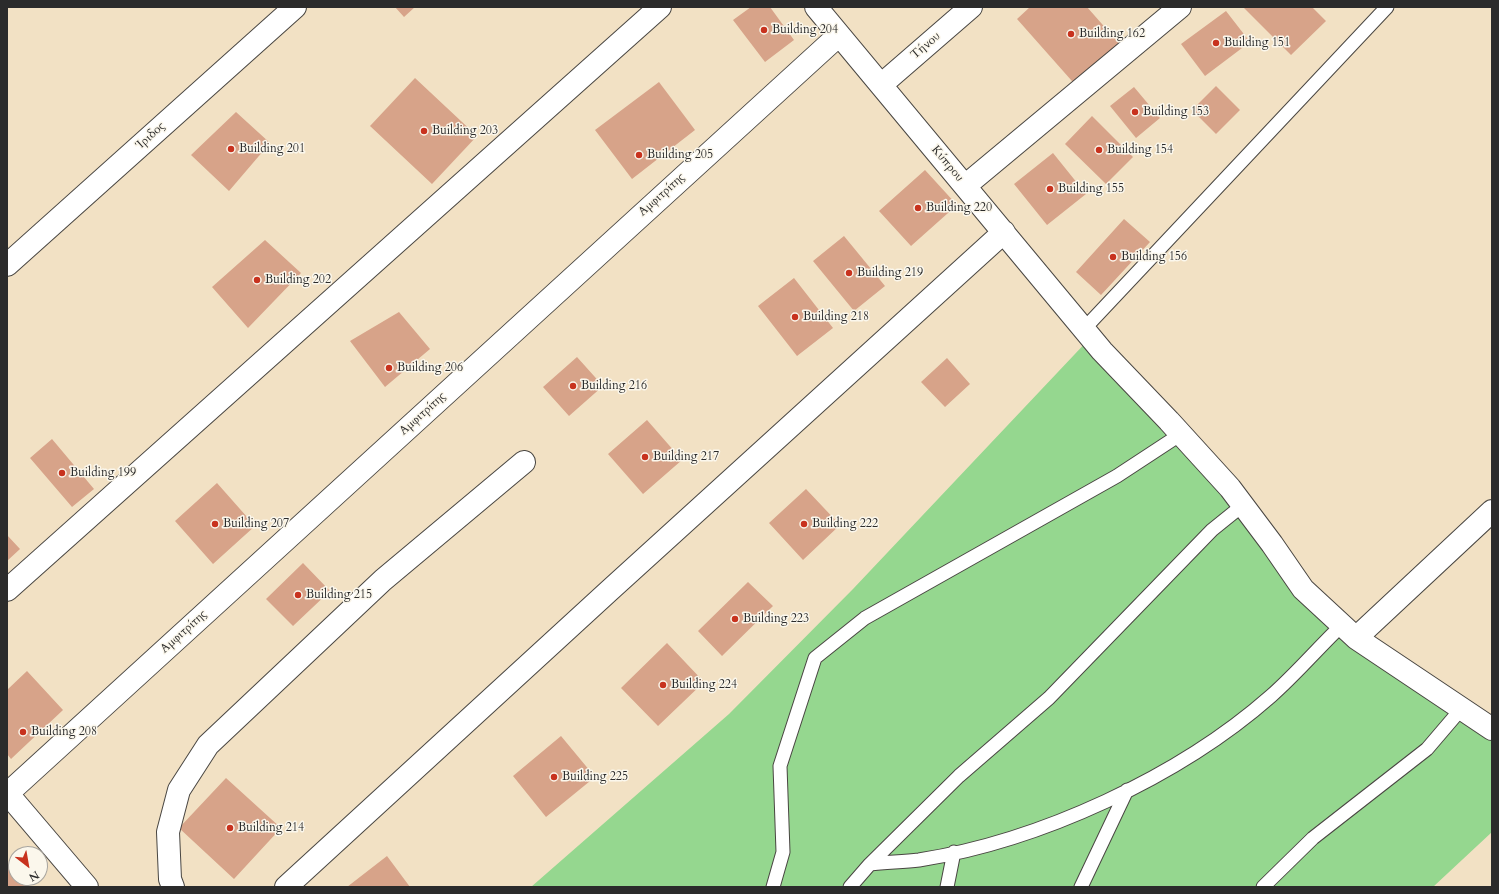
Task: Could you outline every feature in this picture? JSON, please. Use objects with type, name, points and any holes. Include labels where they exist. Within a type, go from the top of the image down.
[{"type":"street","name":"Ίριδος","points":[[7,265],[295,7]]},
{"type":"street","points":[[7,590],[660,7]]},
{"type":"street","name":"Κύπρου","points":[[816,7],[1102,351],[1230,488],[1303,589],[1349,631],[1492,729]]},
{"type":"street","name":"Τήνου","points":[[881,85],[971,7]]},
{"type":"street","points":[[966,186],[1180,7]]},
{"type":"street","name":"Αμφιτρίτης","points":[[7,794],[839,35]]},
{"type":"street","points":[[286,887],[1004,232]]},
{"type":"street","points":[[173,887],[170,879],[168,832],[179,790],[208,745],[383,580],[524,462]]},
{"type":"street","points":[[1349,631],[1492,511]]},
{"type":"street","points":[[7,794],[87,887]]},
{"type":"lane","points":[[1081,325],[1387,7]]},
{"type":"lane","points":[[773,887],[783,852],[780,766],[815,658],[866,618],[1116,476],[1181,434]]},
{"type":"lane","points":[[850,887],[870,864],[959,776],[1049,698],[1212,530],[1243,505]]},
{"type":"lane","points":[[870,864],[918,860],[987,844],[1065,819],[1153,779],[1233,726],[1349,631]]},
{"type":"lane","points":[[1263,887],[1313,838],[1427,749],[1462,708]]},
{"type":"lane","points":[[1081,887],[1127,790]]},
{"type":"lane","points":[[947,887],[954,852]]},
{"type":"green space","points":[[1091,337],[1273,558],[1492,735],[1492,832],[1433,887],[531,887],[729,714],[853,589]]},
{"type":"building","points":[[395,7],[415,7],[404,17]]},
{"type":"building","name":"Building 204","points":[[751,7],[770,7],[794,40],[765,62],[733,20]]},
{"type":"building","name":"Building 162","points":[[1030,7],[1087,7],[1124,49],[1079,89],[1017,19]]},
{"type":"building","points":[[1243,7],[1312,7],[1326,21],[1291,55]]},
{"type":"building","name":"Building 151","points":[[1226,11],[1250,42],[1205,76],[1181,44]]},
{"type":"building","name":"Building 203","points":[[415,78],[477,136],[432,184],[370,126]]},
{"type":"building","name":"Building 205","points":[[659,82],[695,130],[632,179],[595,130]]},
{"type":"building","points":[[1216,86],[1240,110],[1216,134],[1192,110]]},
{"type":"building","name":"Building 153","points":[[1134,87],[1160,118],[1136,138],[1110,106]]},
{"type":"building","name":"Building 201","points":[[236,112],[270,143],[229,191],[191,155]]},
{"type":"building","name":"Building 154","points":[[1092,116],[1133,157],[1106,184],[1065,144]]},
{"type":"building","name":"Building 155","points":[[1053,153],[1086,194],[1047,225],[1014,184]]},
{"type":"building","name":"Building 220","points":[[925,170],[957,205],[911,246],[879,211]]},
{"type":"building","name":"Building 156","points":[[1124,219],[1150,242],[1101,295],[1076,272]]},
{"type":"building","name":"Building 219","points":[[844,236],[885,286],[854,311],[813,261]]},
{"type":"building","name":"Building 202","points":[[265,240],[301,273],[248,328],[212,287]]},
{"type":"building","name":"Building 218","points":[[794,278],[833,328],[797,356],[758,306]]},
{"type":"building","name":"Building 206","points":[[399,312],[430,349],[385,387],[350,341]]},
{"type":"building","name":"Building 216","points":[[577,357],[603,386],[569,416],[543,387]]},
{"type":"building","points":[[947,358],[970,384],[945,407],[921,382]]},
{"type":"building","name":"Building 217","points":[[647,420],[682,460],[643,494],[608,454]]},
{"type":"building","name":"Building 199","points":[[52,439],[94,489],[72,507],[30,458]]},
{"type":"building","name":"Building 207","points":[[217,483],[255,526],[213,564],[175,521]]},
{"type":"building","name":"Building 222","points":[[806,489],[840,525],[803,560],[769,523]]},
{"type":"building","points":[[7,535],[20,549],[7,561]]},
{"type":"building","name":"Building 215","points":[[303,563],[330,591],[293,626],[266,599]]},
{"type":"building","name":"Building 223","points":[[748,582],[773,606],[722,656],[698,631]]},
{"type":"building","name":"Building 224","points":[[667,643],[704,682],[658,726],[621,688]]},
{"type":"building","name":"Building 208","points":[[27,671],[63,710],[11,759],[7,754],[7,690]]},
{"type":"building","name":"Building 225","points":[[561,736],[595,777],[546,817],[513,776]]},
{"type":"building","name":"Building 214","points":[[226,778],[281,828],[234,879],[179,828]]},
{"type":"building","points":[[387,856],[410,887],[347,887]]},
{"type":"building","points":[[7,862],[8,886],[27,887],[7,887]]},
{"type":"place","name":"Building 204","points":[[764,30]]},
{"type":"place","name":"Building 162","points":[[1071,34]]},
{"type":"place","name":"Building 151","points":[[1216,43]]},
{"type":"place","name":"Building 153","points":[[1135,112]]},
{"type":"place","name":"Building 203","points":[[424,131]]},
{"type":"place","name":"Building 201","points":[[231,149]]},
{"type":"place","name":"Building 154","points":[[1099,150]]},
{"type":"place","name":"Building 205","points":[[639,155]]},
{"type":"place","name":"Building 155","points":[[1050,189]]},
{"type":"place","name":"Building 220","points":[[918,208]]},
{"type":"place","name":"Building 156","points":[[1113,257]]},
{"type":"place","name":"Building 219","points":[[849,273]]},
{"type":"place","name":"Building 202","points":[[257,280]]},
{"type":"place","name":"Building 218","points":[[795,317]]},
{"type":"place","name":"Building 206","points":[[389,368]]},
{"type":"place","name":"Building 216","points":[[573,386]]},
{"type":"place","name":"Building 217","points":[[645,457]]},
{"type":"place","name":"Building 199","points":[[62,473]]},
{"type":"place","name":"Building 207","points":[[215,524]]},
{"type":"place","name":"Building 222","points":[[804,524]]},
{"type":"place","name":"Building 215","points":[[298,595]]},
{"type":"place","name":"Building 223","points":[[735,619]]},
{"type":"place","name":"Building 224","points":[[663,685]]},
{"type":"place","name":"Building 208","points":[[23,732]]},
{"type":"place","name":"Building 225","points":[[554,777]]},
{"type":"place","name":"Building 214","points":[[230,828]]}]
